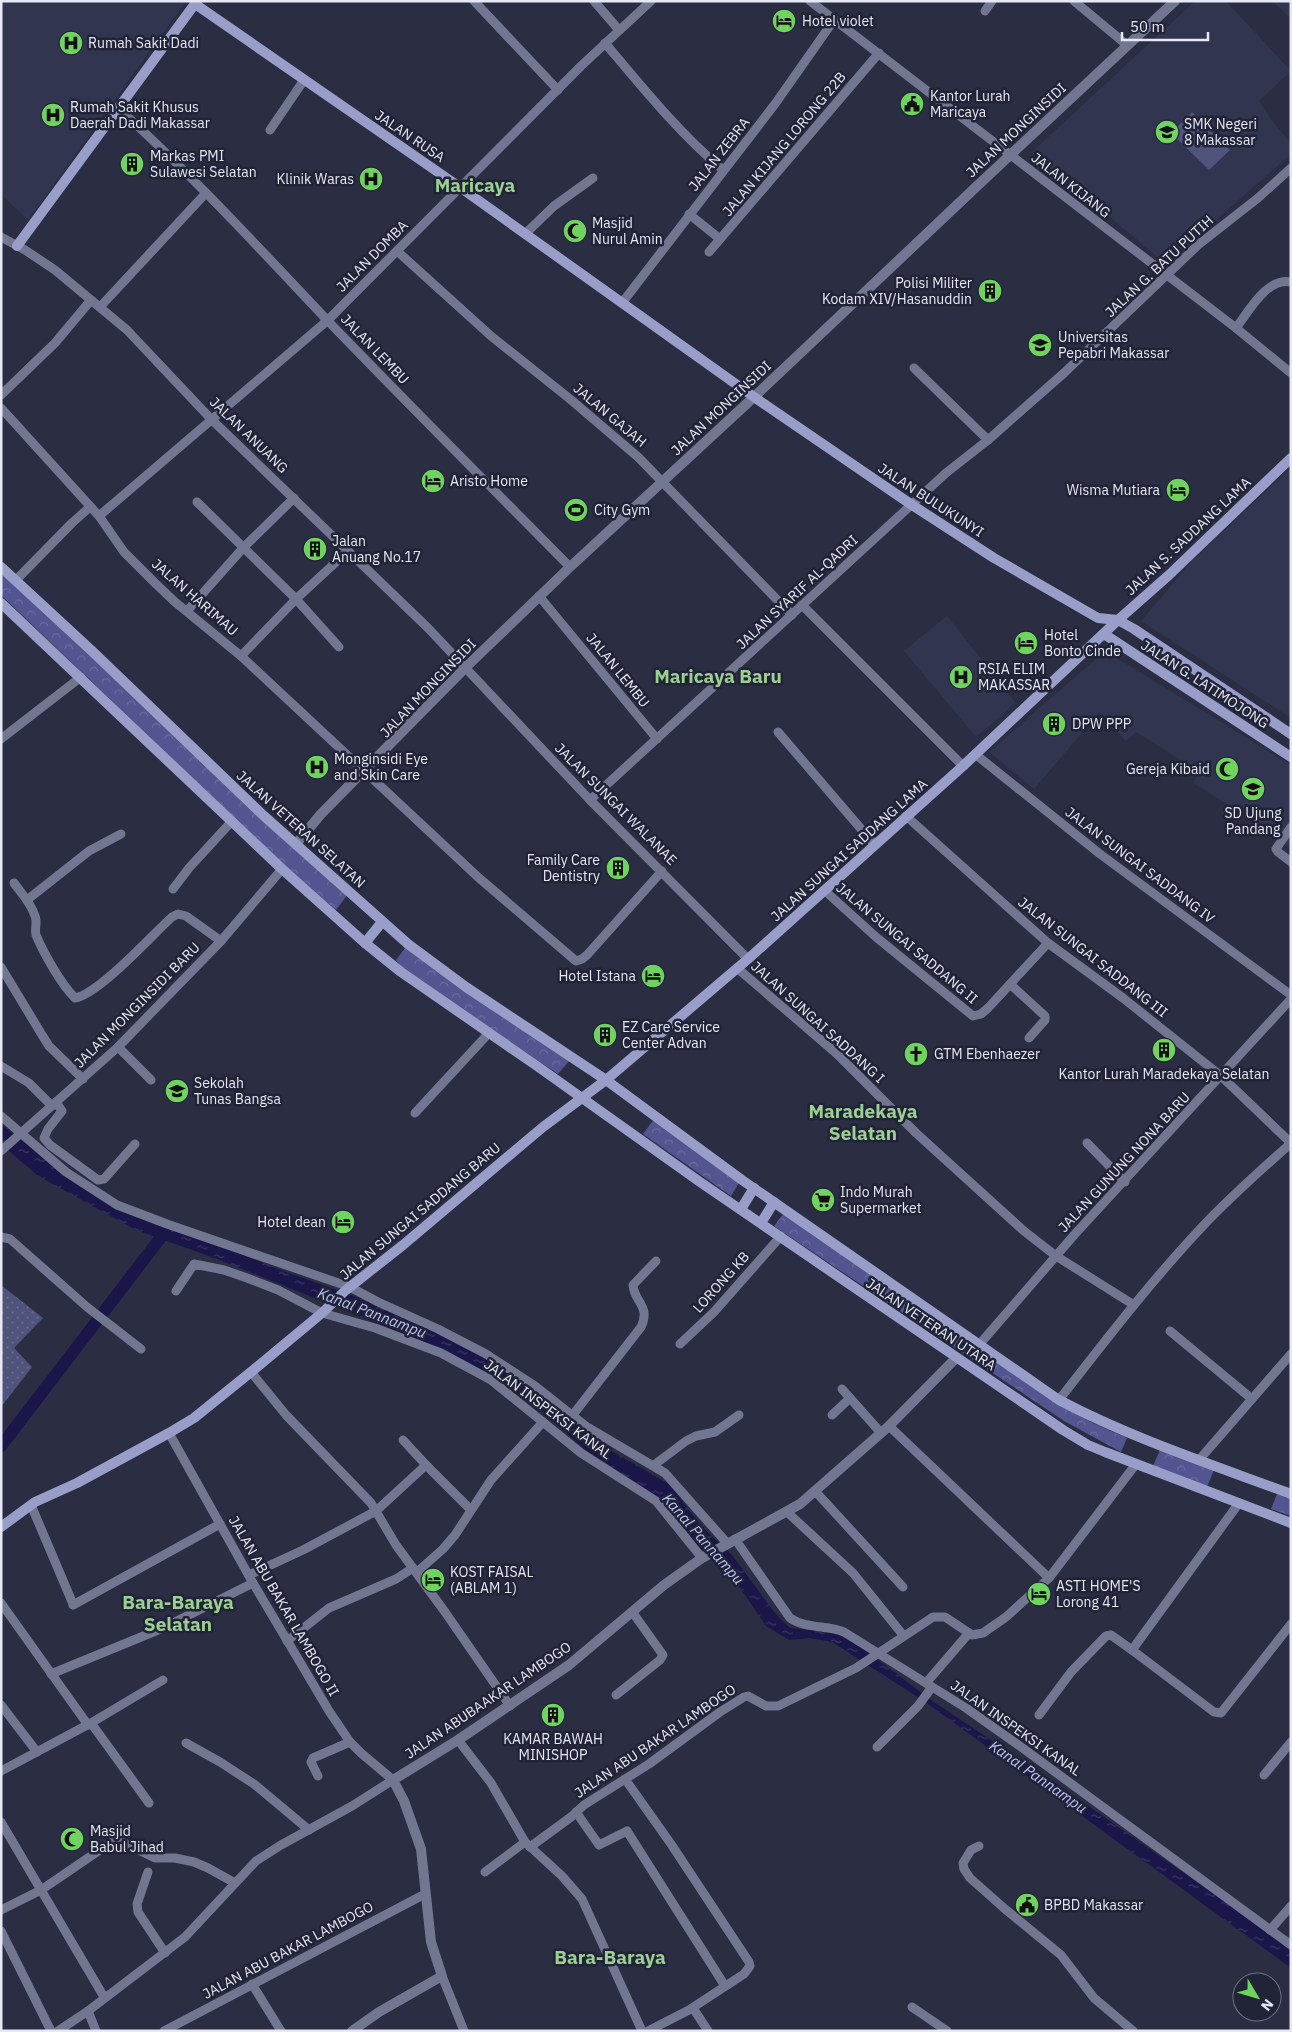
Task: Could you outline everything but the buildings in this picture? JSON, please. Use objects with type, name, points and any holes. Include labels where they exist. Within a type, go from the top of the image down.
[{"type":"main road","name":"JALAN RUSA","points":[[196,3],[461,188],[754,397]]},
{"type":"main road","points":[[17,246],[196,3]]},
{"type":"main road","name":"JALAN BULUKUNYI","points":[[754,397],[912,505],[994,558],[1098,618],[1118,620]]},
{"type":"main road","name":"JALAN S. SADDANG LAMA","points":[[1104,634],[1169,575],[1291,458]]},
{"type":"main road","name":"JALAN VETERAN SELATAN","points":[[1,567],[296,844],[382,922],[466,987],[606,1080]]},
{"type":"main road","points":[[1,603],[282,869],[365,943],[401,972],[582,1097]]},
{"type":"main road","points":[[1098,618],[1104,634]]},
{"type":"main road","points":[[1118,620],[1291,734]]},
{"type":"main road","name":"JALAN SUNGAI SADDANG LAMA","points":[[606,1080],[748,959],[963,766],[1104,634]]},
{"type":"main road","name":"JALAN G. LATIMOJONG","points":[[1104,634],[1291,757]]},
{"type":"main road","points":[[365,943],[382,922]]},
{"type":"main road","name":"JALAN SUNGAI SADDANG BARU","points":[[1,1527],[31,1505],[77,1483],[194,1418],[324,1311],[348,1288],[582,1097],[606,1080]]},
{"type":"main road","name":"JALAN VETERAN UTARA","points":[[606,1080],[754,1188],[978,1346],[1059,1400],[1102,1423],[1291,1494]]},
{"type":"main road","name":"JALAN VETERAN UTARA","points":[[582,1097],[956,1358],[1088,1445],[1291,1523]]},
{"type":"main road","points":[[740,1209],[754,1188]]},
{"type":"main road","points":[[761,1223],[774,1202]]},
{"type":"street","points":[[474,1],[558,90]]},
{"type":"street","points":[[594,1],[619,30]]},
{"type":"street","name":"JALAN DOMBA","points":[[99,516],[328,320],[605,43],[652,1]]},
{"type":"street","name":"JALAN KIJANG","points":[[810,1],[1236,328],[1291,373]]},
{"type":"street","points":[[985,11],[992,1]]},
{"type":"street","points":[[1074,1],[1128,44]]},
{"type":"street","name":"JALAN MONGINSIDI","points":[[296,844],[321,814],[539,596],[754,397],[1173,2]]},
{"type":"street","name":"JALAN ZEBRA","points":[[622,303],[792,81],[834,20]]},
{"type":"street","points":[[605,43],[672,120],[708,158],[723,170]]},
{"type":"street","name":"JALAN KIJANG LORONG 22B","points":[[709,252],[879,53]]},
{"type":"street","points":[[270,130],[304,80]]},
{"type":"street","name":"JALAN LEMBU","points":[[118,108],[160,146],[570,567]]},
{"type":"street","name":"JALAN G. BATU PUTIH","points":[[912,505],[946,473],[988,440],[1064,373],[1198,245],[1258,198],[1291,168]]},
{"type":"street","points":[[525,234],[554,206],[593,178]]},
{"type":"street","points":[[100,307],[206,193]]},
{"type":"street","points":[[689,214],[720,240]]},
{"type":"street","name":"JALAN ANUANG","points":[[1,237],[55,270],[127,330],[211,419],[466,667]]},
{"type":"street","name":"JALAN GAJAH","points":[[397,251],[497,342],[638,457],[792,615]]},
{"type":"street","points":[[1236,328],[1265,292],[1275,283],[1283,280],[1291,282]]},
{"type":"street","points":[[1,396],[55,343],[91,300]]},
{"type":"street","points":[[914,368],[988,440]]},
{"type":"street","name":"JALAN HARIMAU","points":[[1,408],[99,516],[124,552],[154,583],[241,656],[479,878],[576,961],[582,960],[587,955],[662,870]]},
{"type":"street","points":[[187,611],[244,547],[294,498]]},
{"type":"street","points":[[197,502],[296,599],[339,647]]},
{"type":"street","name":"JALAN SYARIF AL-QADRI","points":[[590,800],[912,505]]},
{"type":"street","points":[[16,580],[90,507]]},
{"type":"street","points":[[241,656],[296,599],[348,551]]},
{"type":"street","name":"JALAN LEMBU","points":[[539,596],[657,739]]},
{"type":"street","points":[[802,605],[963,766]]},
{"type":"street","name":"JALAN SUNGAI WALANAE","points":[[466,667],[590,800],[662,870],[748,959]]},
{"type":"street","points":[[1,739],[81,677]]},
{"type":"street","points":[[778,732],[874,844]]},
{"type":"street","name":"JALAN SUNGAI SADDANG IV","points":[[975,754],[1100,854],[1291,995]]},
{"type":"street","name":"JALAN SUNGAI SADDANG III","points":[[906,816],[1048,943],[1123,998],[1221,1076],[1291,1143]]},
{"type":"street","points":[[173,890],[189,868],[232,821]]},
{"type":"street","points":[[1291,828],[1276,849],[1291,862]]},
{"type":"street","points":[[27,900],[89,851],[121,834]]},
{"type":"street","name":"JALAN MONGINSIDI BARU","points":[[1,1151],[118,1048],[221,941],[282,869]]},
{"type":"street","points":[[14,883],[36,916],[36,934],[61,981],[75,998],[86,994],[109,976],[172,917],[178,914],[186,916],[221,941]]},
{"type":"street","name":"JALAN SUNGAI SADDANG II","points":[[824,890],[972,1016],[981,1014],[1010,984]]},
{"type":"street","points":[[1029,1038],[1045,1020],[1045,1016],[1010,984],[1048,943]]},
{"type":"street","points":[[1,967],[49,1046],[83,1079]]},
{"type":"street","name":"JALAN SUNGAI SADDANG I","points":[[737,968],[836,1053],[941,1156],[1024,1231],[1056,1256],[1134,1305]]},
{"type":"street","name":"JALAN GUNUNG NONA BARU","points":[[978,1346],[1056,1256],[1291,999]]},
{"type":"street","points":[[414,1113],[489,1032]]},
{"type":"street","points":[[118,1048],[151,1080]]},
{"type":"street","points":[[1,1066],[29,1083],[44,1098],[62,1111],[48,1129],[44,1138],[50,1145],[98,1180],[104,1179],[135,1144]]},
{"type":"street","points":[[1,1116],[66,1172],[118,1205],[348,1288]]},
{"type":"street","points":[[1087,1143],[1125,1182]]},
{"type":"street","points":[[1059,1400],[1134,1305],[1207,1221],[1230,1197],[1291,1143]]},
{"type":"street","name":"LORONG KB","points":[[680,1344],[714,1312],[781,1236]]},
{"type":"street","points":[[1,1237],[10,1239],[87,1307],[141,1349]]},
{"type":"street","points":[[572,1416],[641,1327],[645,1313],[633,1285],[656,1261]]},
{"type":"street","name":"JALAN INSPEKSI KANAL","points":[[176,1291],[192,1266],[197,1264],[224,1270],[278,1290],[324,1311],[441,1353],[491,1380],[596,1464],[628,1481],[656,1501],[704,1556]]},
{"type":"street","name":"JALAN INSPEKSI KANAL","points":[[348,1288],[438,1328],[486,1354],[535,1386],[572,1416],[614,1445],[654,1465],[675,1482],[728,1542],[790,1618],[799,1624],[836,1629],[1017,1744],[1291,1945]]},
{"type":"street","points":[[1170,1330],[1252,1399]]},
{"type":"street","points":[[1199,1460],[1291,1354]]},
{"type":"street","name":"JALAN ABUBAAKAR LAMBOGO","points":[[392,1780],[458,1740],[569,1665],[660,1589],[704,1556],[787,1512],[815,1491],[889,1426],[956,1358]]},
{"type":"street","points":[[251,1372],[286,1415],[358,1489],[376,1511],[396,1545],[510,1706]]},
{"type":"street","points":[[842,1389],[881,1433]]},
{"type":"street","points":[[832,1415],[850,1398]]},
{"type":"street","points":[[654,1465],[686,1441],[696,1436],[715,1432],[739,1415]]},
{"type":"street","points":[[287,1641],[329,1608],[415,1570],[443,1549],[456,1535],[496,1475],[543,1422]]},
{"type":"street","points":[[889,1426],[1049,1578]]},
{"type":"street","name":"JALAN ABU BAKAR LAMBOGO II","points":[[169,1433],[312,1684],[350,1742],[361,1754],[392,1780]]},
{"type":"street","points":[[403,1440],[471,1510]]},
{"type":"street","points":[[878,1747],[918,1706],[969,1633],[977,1635],[983,1633],[1006,1617],[1049,1578],[1136,1464]]},
{"type":"street","points":[[51,1674],[163,1628],[376,1511],[426,1465]]},
{"type":"street","points":[[815,1491],[903,1587]]},
{"type":"street","points":[[1132,1650],[1239,1503]]},
{"type":"street","points":[[31,1505],[73,1604],[220,1524]]},
{"type":"street","points":[[787,1512],[853,1573],[903,1635]]},
{"type":"street","points":[[1,1603],[51,1674],[149,1803]]},
{"type":"street","points":[[616,1695],[653,1666],[663,1655],[633,1613]]},
{"type":"street","name":"JALAN ABU BAKAR LAMBOGO","points":[[484,1872],[565,1822],[584,1804],[648,1764],[744,1697],[748,1696],[769,1707],[778,1706],[856,1668],[903,1635],[939,1615],[969,1633]]},
{"type":"street","points":[[1038,1715],[1071,1672],[1106,1636],[1110,1635],[1214,1712],[1221,1713],[1291,1624]]},
{"type":"street","points":[[1,1771],[90,1724],[163,1680]]},
{"type":"street","points":[[1,1706],[37,1752]]},
{"type":"street","points":[[458,1740],[491,1783],[527,1845],[562,1876],[582,1899],[642,2031]]},
{"type":"street","points":[[318,1776],[310,1762],[313,1758],[350,1742]]},
{"type":"street","points":[[1264,1775],[1291,1742]]},
{"type":"street","points":[[186,1743],[254,1784],[309,1830]]},
{"type":"street","points":[[625,1779],[671,1844],[749,1962],[748,1970],[725,1986],[692,2008],[648,2031]]},
{"type":"street","points":[[58,2031],[88,2011],[197,1927],[249,1868],[264,1856],[352,1806],[392,1780],[404,1801],[421,1849],[431,1942],[442,1976],[464,2031]]},
{"type":"street","points":[[576,1812],[599,1845],[627,1831],[725,1986]]},
{"type":"street","points":[[1,1822],[104,1997]]},
{"type":"street","points":[[1,1910],[41,1890],[116,1839],[155,1858],[175,1858],[194,1862],[235,1883]]},
{"type":"street","points":[[979,1846],[971,1850],[963,1863],[967,1874],[1005,1909],[1061,1954],[1094,1998],[1133,2031]]},
{"type":"street","points":[[148,1872],[137,1904],[138,1912],[165,1952]]},
{"type":"street","name":"JALAN ABU BAKAR LAMBOGO","points":[[164,2031],[425,1894]]},
{"type":"street","points":[[1270,1930],[1291,1906]]},
{"type":"street","points":[[1,1931],[52,2031]]},
{"type":"street","points":[[352,2031],[379,2012],[442,1976]]},
{"type":"street","points":[[252,1984],[281,2031]]},
{"type":"street","points":[[912,2007],[947,2031]]},
{"type":"street","points":[[692,2008],[708,2031]]},
{"type":"street","points":[[88,2011],[96,2031]]},
{"type":"shaded area","name":"Rumah Sakit Khusus Daerah Dadi Makassar","points":[[1,1],[186,1],[28,220],[1,194]]},
{"type":"shaded area","name":"SMK Negeri 8 Makassar","points":[[1195,1],[1226,1],[1291,71],[1259,101],[1272,121],[1291,143],[1291,154],[1166,264],[1032,152]]},
{"type":"shaded area","points":[[1272,1],[1291,1],[1291,19]]},
{"type":"shaded area","points":[[1192,112],[1230,150],[1209,170],[1171,133]]},
{"type":"shaded area","points":[[1291,468],[1291,718],[1141,621],[1192,561]]},
{"type":"shaded area","name":"RSIA ELIM MAKASSAR","points":[[947,616],[1016,703],[976,737],[904,651]]},
{"type":"shaded area","points":[[1105,651],[1291,765],[1291,849],[1245,815],[1193,783],[1200,772],[1136,732],[1126,741],[1100,712],[1034,789],[989,752]]},
{"type":"shaded area","points":[[1,1285],[43,1318],[14,1348],[32,1367],[1,1407]]},
{"type":"green space","points":[[1,571],[348,894],[336,910],[284,865],[1,595]]},
{"type":"green space","points":[[406,947],[570,1060],[558,1074],[405,970],[396,960]]},
{"type":"green space","points":[[655,1118],[739,1183],[731,1196],[643,1134]]},
{"type":"green space","points":[[784,1213],[1057,1403],[1093,1423],[1127,1438],[1121,1452],[1064,1421],[774,1226]]},
{"type":"green space","points":[[1160,1450],[1214,1470],[1207,1487],[1153,1466]]},
{"type":"green space","points":[[1277,1494],[1291,1499],[1291,1516],[1271,1509]]},
{"type":"water","name":"Kanal Pannampu","points":[[1,1124],[62,1172],[101,1198],[281,1270],[359,1298],[446,1335],[535,1389],[608,1449],[669,1484],[702,1527],[732,1555],[775,1613],[790,1628],[836,1633],[855,1643],[934,1702],[1057,1784],[1291,1948],[1291,1968],[924,1701],[832,1642],[810,1638],[789,1640],[766,1626],[736,1582],[697,1545],[664,1501],[587,1451],[557,1425],[499,1381],[451,1353],[217,1259],[136,1230],[38,1176],[1,1144]]},
{"type":"waterway","points":[[1,1446],[165,1232]]},
{"type":"place","name":"Hotel violet","points":[[784,21]]},
{"type":"place","name":"Rumah Sakit Dadi","points":[[71,43]]},
{"type":"place","name":"Kantor Lurah Maricaya","points":[[912,104]]},
{"type":"place","name":"Rumah Sakit Khusus Daerah Dadi Makassar","points":[[53,115]]},
{"type":"place","name":"SMK Negeri 8 Makassar","points":[[1167,132]]},
{"type":"place","name":"Markas PMI Sulawesi Selatan","points":[[132,164]]},
{"type":"place","name":"Klinik Waras","points":[[371,179]]},
{"type":"place","name":"Masjid Nurul Amin","points":[[575,231]]},
{"type":"place","name":"Polisi Militer Kodam XIV/Hasanuddin","points":[[990,291]]},
{"type":"place","name":"Universitas Pepabri Makassar","points":[[1040,345]]},
{"type":"place","name":"Aristo Home","points":[[433,481]]},
{"type":"place","name":"Wisma Mutiara","points":[[1178,490]]},
{"type":"place","name":"City Gym","points":[[576,510]]},
{"type":"place","name":"Jalan Anuang No.17","points":[[315,549]]},
{"type":"place","name":"Hotel Bonto Cinde","points":[[1026,643]]},
{"type":"place","name":"RSIA ELIM MAKASSAR","points":[[961,677]]},
{"type":"place","name":"DPW PPP","points":[[1054,724]]},
{"type":"place","name":"Monginsidi Eye and Skin Care","points":[[317,767]]},
{"type":"place","name":"Gereja Kibaid","points":[[1227,769]]},
{"type":"place","name":"SD Ujung Pandang","points":[[1253,789]]},
{"type":"place","name":"Family Care Dentistry","points":[[618,868]]},
{"type":"place","name":"Hotel Istana","points":[[653,976]]},
{"type":"place","name":"EZ Care Service Center Advan","points":[[605,1035]]},
{"type":"place","name":"Kantor Lurah Maradekaya Selatan","points":[[1164,1050]]},
{"type":"place","name":"GTM Ebenhaezer","points":[[916,1054]]},
{"type":"place","name":"Sekolah Tunas Bangsa","points":[[177,1091]]},
{"type":"place","name":"Indo Murah Supermarket","points":[[823,1200]]},
{"type":"place","name":"Hotel dean","points":[[343,1222]]},
{"type":"place","name":"KOST FAISAL (ABLAM 1)","points":[[433,1580]]},
{"type":"place","name":"ASTI HOME'S Lorong 41","points":[[1039,1594]]},
{"type":"place","name":"KAMAR BAWAH MINISHOP","points":[[553,1715]]},
{"type":"place","name":"Masjid Babul Jihad","points":[[72,1839]]},
{"type":"place","name":"BPBD Makassar","points":[[1027,1905]]},
{"type":"district","name":"Maricaya","points":[[475,185]]},
{"type":"district","name":"Maricaya Baru","points":[[718,676]]},
{"type":"district","name":"Maradekaya Selatan","points":[[863,1122]]},
{"type":"district","name":"Bara-Baraya Selatan","points":[[178,1613]]},
{"type":"district","name":"Bara-Baraya","points":[[610,1957]]}]
